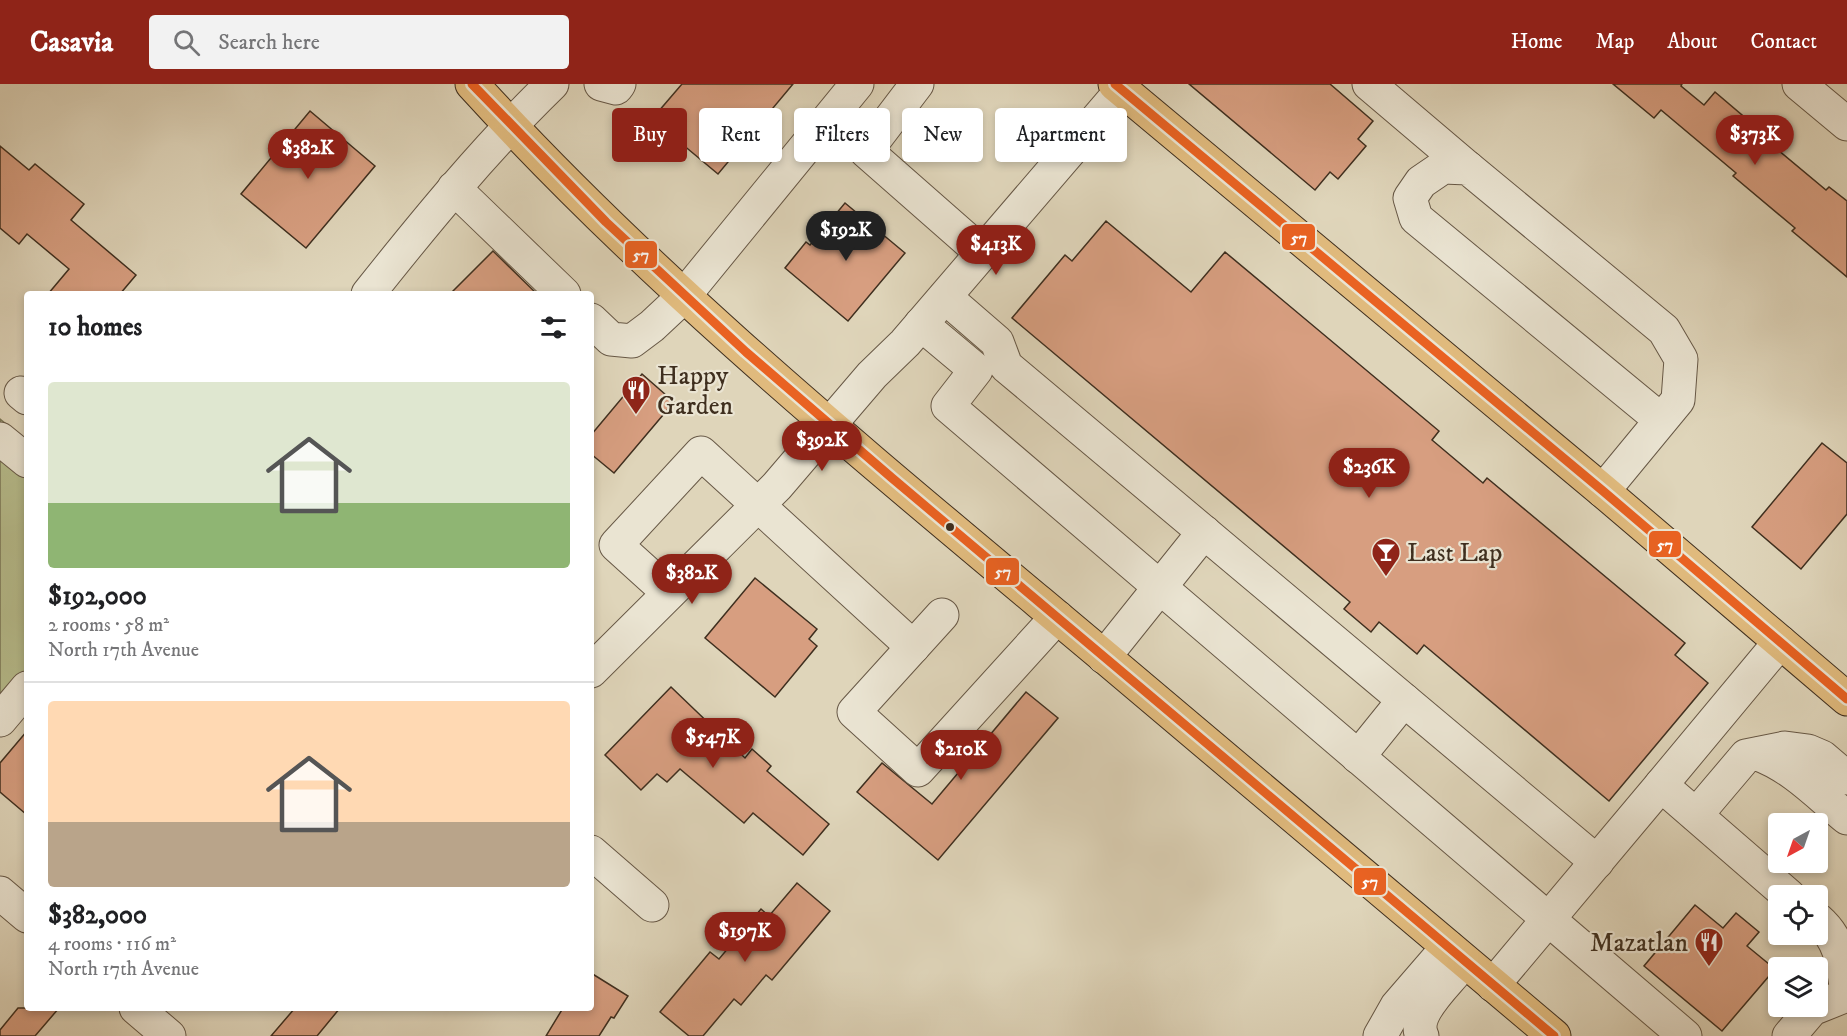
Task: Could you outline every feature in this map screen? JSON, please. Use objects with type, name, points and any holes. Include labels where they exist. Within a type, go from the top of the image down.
[{"type":"highway","points":[[472,84],[593,211],[683,297],[828,426],[1554,1036]]},
{"type":"highway","points":[[1119,87],[1603,491],[1847,699]]},
{"type":"street","points":[[370,291],[454,188],[510,125],[552,84]]},
{"type":"street","points":[[601,84],[616,88],[620,84]]},
{"type":"street","points":[[594,323],[611,339],[632,340],[652,326],[683,297],[856,84]]},
{"type":"street","points":[[917,84],[866,151],[982,253]]},
{"type":"street","points":[[1370,84],[1664,330],[1681,359],[1677,400],[1603,491]]},
{"type":"street","points":[[1799,84],[1847,124]]},
{"type":"street","points":[[594,668],[777,486],[872,375],[905,343],[945,297],[1119,87]]},
{"type":"street","points":[[1468,168],[1443,167],[1421,182],[1410,198],[1416,218],[1661,420]]},
{"type":"street","points":[[454,188],[561,291]]},
{"type":"street","points":[[945,297],[997,342],[1006,366],[1597,862]]},
{"type":"street","points":[[921,324],[976,370],[948,406],[1685,1036]]},
{"type":"street","points":[[0,438],[24,458]]},
{"type":"street","points":[[669,593],[616,545],[700,453],[914,647]]},
{"type":"street","points":[[1104,657],[1204,532]]},
{"type":"street","points":[[942,615],[854,712],[918,770],[1057,617]]},
{"type":"street","points":[[1493,985],[1780,642]]},
{"type":"street","points":[[0,720],[24,692]]},
{"type":"street","points":[[1358,757],[1404,700]]},
{"type":"street","points":[[1696,815],[1746,756],[1785,748],[1808,751],[1822,757],[1847,778]]},
{"type":"street","points":[[1758,754],[1773,760],[1795,774],[1847,818]]},
{"type":"street","points":[[1661,785],[1776,885]]},
{"type":"street","points":[[594,855],[652,905]]},
{"type":"street","points":[[0,894],[24,914]]},
{"type":"street","points":[[1789,1036],[1812,1009],[1847,994],[1844,950],[1828,930]]},
{"type":"street","points":[[1380,1036],[1397,1006],[1456,954]]},
{"type":"street","points":[[1422,1036],[1419,1029],[1422,1013],[1456,954]]},
{"type":"green space","points":[[0,419],[24,439],[24,673],[0,701]]},
{"type":"building","points":[[682,84],[793,84],[773,108],[699,108],[699,158],[687,148],[687,108],[661,108]]},
{"type":"building","points":[[1189,84],[1330,84],[1373,121],[1358,139],[1366,146],[1338,179],[1330,172],[1315,190]]},
{"type":"building","points":[[1613,84],[1682,84],[1681,86],[1704,105],[1715,92],[1749,121],[1747,124],[1826,190],[1829,187],[1847,201],[1847,277],[1792,231],[1795,228],[1733,176],[1736,173],[1661,110],[1654,118]]},
{"type":"building","points":[[310,111],[375,166],[306,248],[241,194]]},
{"type":"building","points":[[0,146],[29,170],[35,164],[84,204],[71,220],[136,275],[123,291],[51,291],[69,269],[27,234],[19,244],[0,228]]},
{"type":"building","points":[[704,162],[728,162],[718,174]]},
{"type":"building","points":[[845,203],[905,253],[848,321],[785,268],[806,242],[810,245]]},
{"type":"building","points":[[1106,221],[1191,292],[1225,252],[1439,431],[1432,440],[1483,483],[1487,478],[1685,643],[1675,655],[1708,683],[1609,801],[1424,645],[1417,654],[1379,622],[1371,632],[1344,609],[1350,602],[1012,318],[1065,255],[1072,261]]},
{"type":"building","points":[[493,251],[534,291],[453,291]]},
{"type":"building","name":"Happy Garden","points":[[642,374],[674,402],[614,473],[594,456],[594,431]]},
{"type":"building","points":[[1822,443],[1847,463],[1847,514],[1801,569],[1752,527]]},
{"type":"building","points":[[755,578],[817,629],[809,639],[817,646],[775,697],[705,638]]},
{"type":"building","points":[[671,687],[745,758],[752,749],[771,766],[767,771],[829,824],[803,855],[753,813],[744,823],[680,769],[667,782],[657,774],[641,790],[605,755]]},
{"type":"building","points":[[1026,692],[1058,718],[938,860],[857,792],[882,763],[932,804]]},
{"type":"building","points":[[24,735],[24,812],[0,792],[0,763]]},
{"type":"building","points":[[797,883],[830,911],[772,980],[766,975],[741,1005],[734,999],[703,1036],[689,1036],[660,1012],[710,952],[719,959],[761,909],[769,916]]},
{"type":"building","name":"Mazatlan","points":[[1695,905],[1723,928],[1736,913],[1759,932],[1747,946],[1768,963],[1768,977],[1722,1031],[1644,966]]},
{"type":"building","points":[[594,975],[628,996],[599,1036],[546,1036],[561,1011],[594,1011]]},
{"type":"building","points":[[18,1008],[24,1008],[24,1011],[56,1011],[35,1036],[0,1036],[0,1030]]},
{"type":"building","points":[[292,1011],[338,1011],[317,1036],[271,1036]]},
{"type":"transit line","name":"57","points":[[472,84],[606,222],[746,352],[892,478],[1554,1036]]},
{"type":"transit line","name":"57","points":[[1115,84],[1603,491],[1847,699]]},
{"type":"place","name":"Happy Garden","points":[[636,416]]},
{"type":"place","name":"Last Lap","points":[[1386,578]]},
{"type":"place","name":"Mazatlan","points":[[1709,968]]}]
